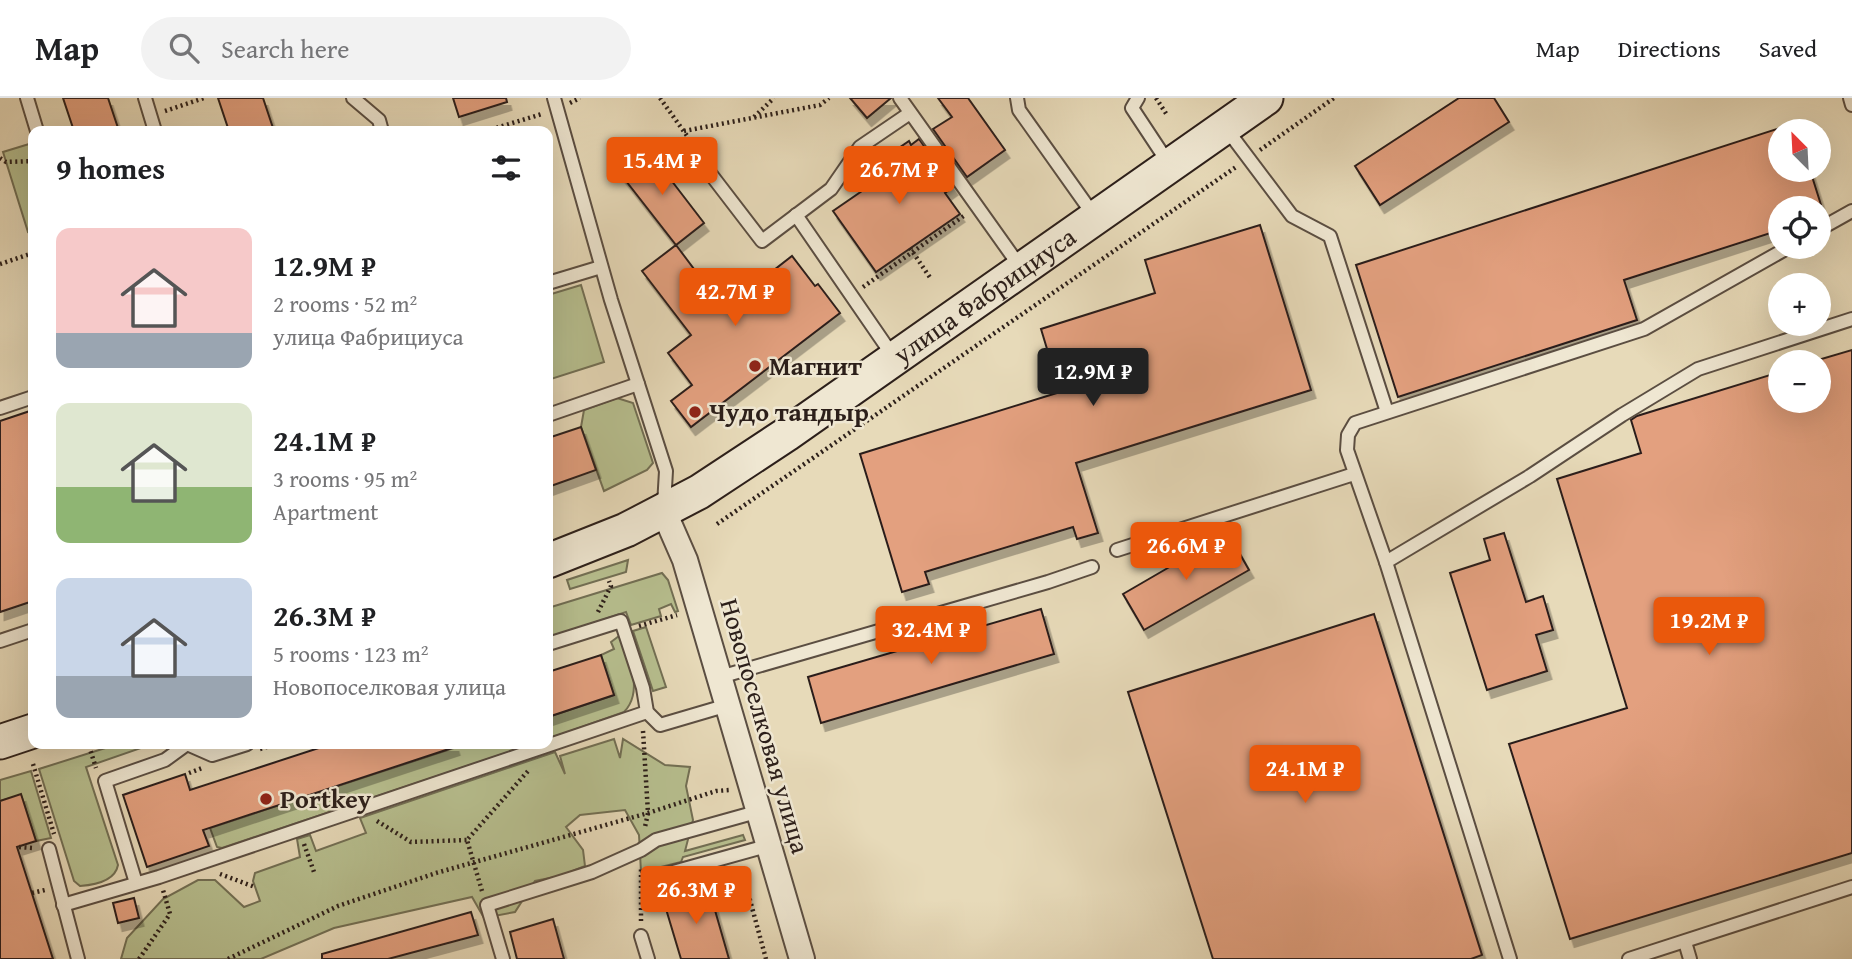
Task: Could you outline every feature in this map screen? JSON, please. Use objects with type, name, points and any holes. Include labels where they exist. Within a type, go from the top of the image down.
[{"type":"main road","name":"улица Фабрициуса","points":[[553,559],[626,530],[699,492],[1266,98]]},
{"type":"main road","points":[[0,741],[28,733]]},
{"type":"street","name":"Новопоселковая улица","points":[[664,512],[685,560],[802,959]]},
{"type":"lane","points":[[27,98],[35,126]]},
{"type":"lane","points":[[145,98],[153,126]]},
{"type":"lane","points":[[353,98],[379,120],[381,126]]},
{"type":"lane","points":[[900,98],[1021,269]]},
{"type":"lane","points":[[1017,98],[1019,110],[1095,217]]},
{"type":"lane","points":[[1139,98],[1132,108],[1170,165]]},
{"type":"lane","points":[[1850,98],[1852,106]]},
{"type":"lane","points":[[556,103],[601,267],[666,471],[664,512]]},
{"type":"lane","points":[[706,168],[762,241],[831,189],[860,147],[910,113]]},
{"type":"lane","points":[[1225,127],[1293,216],[1330,236],[1387,412]]},
{"type":"lane","points":[[1831,223],[1852,211]]},
{"type":"lane","points":[[796,215],[894,357]]},
{"type":"lane","points":[[1510,959],[1386,562],[1346,450],[1348,435],[1355,423],[1644,328],[1768,259]]},
{"type":"lane","points":[[553,281],[601,267]]},
{"type":"lane","points":[[1386,562],[1530,476],[1698,369],[1852,319]]},
{"type":"lane","points":[[553,413],[638,384]]},
{"type":"lane","points":[[0,408],[28,399]]},
{"type":"lane","points":[[1117,550],[1354,474]]},
{"type":"lane","points":[[720,677],[1092,567]]},
{"type":"lane","points":[[553,642],[621,621],[643,688],[647,712],[660,725],[728,705]]},
{"type":"lane","points":[[0,641],[28,632]]},
{"type":"lane","points":[[553,744],[647,712]]},
{"type":"lane","points":[[136,883],[105,781],[165,760],[180,749]]},
{"type":"lane","points":[[198,749],[212,755],[231,749]]},
{"type":"lane","points":[[63,905],[159,877],[538,749]]},
{"type":"lane","points":[[503,959],[487,905],[592,872],[641,850],[656,840],[760,811]]},
{"type":"lane","points":[[666,874],[770,845]]},
{"type":"lane","points":[[49,849],[78,959]]},
{"type":"lane","points":[[1629,959],[1852,887]]},
{"type":"lane","points":[[641,936],[648,959]]},
{"type":"lane","points":[[1685,942],[1690,959]]},
{"type":"path","points":[[150,115],[204,98]]},
{"type":"path","points":[[660,98],[697,148],[706,168]]},
{"type":"path","points":[[753,117],[774,98]]},
{"type":"path","points":[[684,131],[820,105],[829,98]]},
{"type":"path","points":[[1155,98],[1167,115]]},
{"type":"path","points":[[717,524],[1334,98]]},
{"type":"path","points":[[498,126],[556,103]]},
{"type":"path","points":[[0,158],[6,162],[28,161]]},
{"type":"path","points":[[851,295],[911,250],[976,207]]},
{"type":"path","points":[[911,250],[931,279]]},
{"type":"path","points":[[0,264],[28,255]]},
{"type":"path","points":[[624,630],[681,614]]},
{"type":"path","points":[[641,936],[641,850],[648,813],[645,756]]},
{"type":"path","points":[[33,764],[55,836],[49,849]]},
{"type":"path","points":[[228,959],[338,906],[473,862],[729,790]]},
{"type":"path","points":[[372,818],[411,842],[467,840],[507,794]]},
{"type":"path","points":[[299,830],[314,872]]},
{"type":"path","points":[[467,840],[487,905]]},
{"type":"path","points":[[737,854],[766,959]]},
{"type":"path","points":[[216,873],[256,887]]},
{"type":"path","points":[[139,959],[170,914],[159,877]]},
{"type":"green space","points":[[28,144],[28,232],[3,152]]},
{"type":"green space","points":[[581,285],[604,362],[553,378],[553,293]]},
{"type":"green space","points":[[617,398],[633,403],[653,463],[647,470],[604,491],[581,427],[584,410]]},
{"type":"green space","points":[[628,560],[626,572],[570,589],[567,580]]},
{"type":"green space","points":[[662,573],[668,580],[678,611],[675,612],[671,604],[659,609],[661,616],[631,625],[626,612],[553,636],[553,606]]},
{"type":"green space","points":[[646,627],[666,687],[653,691],[633,631]]},
{"type":"green space","points":[[619,636],[628,654],[634,685],[630,704],[624,712],[553,737],[553,715],[614,695],[601,655],[614,649],[611,642]]},
{"type":"green space","points":[[614,739],[620,758],[623,739],[665,765],[690,767],[686,786],[693,820],[685,851],[743,835],[745,840],[683,857],[681,862],[641,872],[639,835],[625,810],[580,815],[566,827],[583,850],[585,866],[560,876],[535,881],[515,912],[484,918],[472,897],[334,928],[261,959],[121,959],[127,938],[163,899],[198,880],[215,880],[244,907],[260,901],[253,881],[255,873],[300,857],[297,839],[310,835],[316,851],[366,833],[360,818],[555,752],[565,774],[560,756]]},
{"type":"green space","points":[[102,749],[138,749],[86,767],[118,865],[113,875],[97,883],[80,886],[74,881],[39,769]]},
{"type":"green space","points":[[451,749],[518,749],[222,848],[217,847],[210,828]]},
{"type":"green space","points":[[31,771],[51,838],[36,841],[21,795],[0,801],[0,780]]},
{"type":"building","points":[[63,98],[108,98],[117,126],[72,126]]},
{"type":"building","points":[[218,98],[263,98],[272,126],[227,126]]},
{"type":"building","points":[[453,98],[506,98],[507,102],[459,117]]},
{"type":"building","points":[[850,98],[891,98],[867,118]]},
{"type":"building","points":[[938,98],[968,98],[1005,150],[967,177],[933,129],[952,117]]},
{"type":"building","points":[[1459,98],[1494,98],[1509,122],[1380,205],[1355,166]]},
{"type":"building","points":[[1768,132],[1768,182],[1814,182],[1818,196],[1768,196],[1768,234],[1624,280],[1637,320],[1398,397],[1356,265]]},
{"type":"building","points":[[919,139],[953,187],[945,193],[960,214],[876,272],[833,211],[891,171],[883,159],[909,141],[911,145]]},
{"type":"building","points":[[648,150],[704,223],[676,245],[619,172]]},
{"type":"building","points":[[1260,225],[1311,390],[1076,463],[1098,533],[1077,539],[1073,527],[925,572],[929,584],[902,592],[860,454],[1060,392],[1041,329],[1155,293],[1145,260]]},
{"type":"building","points":[[676,245],[724,309],[792,256],[840,313],[691,427],[671,401],[692,385],[668,353],[691,335],[642,271]]},
{"type":"building","points":[[1852,350],[1852,853],[1570,939],[1509,744],[1627,708],[1557,479],[1641,453],[1631,420],[1637,416],[1768,376],[1768,413],[1831,413],[1831,356]]},
{"type":"building","points":[[28,412],[28,603],[0,612],[0,421]]},
{"type":"building","points":[[581,427],[596,470],[553,485],[553,436]]},
{"type":"building","points":[[1228,533],[1249,570],[1144,630],[1123,594]]},
{"type":"building","points":[[1504,533],[1526,602],[1543,596],[1553,630],[1536,635],[1547,671],[1487,690],[1450,573],[1490,560],[1484,539]]},
{"type":"building","points":[[1041,609],[1054,654],[821,723],[808,677]]},
{"type":"building","points":[[1374,614],[1482,955],[1471,959],[1213,959],[1128,692]]},
{"type":"building","points":[[601,655],[614,695],[553,715],[553,670]]},
{"type":"building","points":[[316,749],[449,749],[203,830],[209,846],[147,867],[123,795],[185,774],[190,790]]},
{"type":"building","points":[[21,794],[36,841],[17,847],[53,959],[0,959],[0,801]]},
{"type":"building","points":[[708,886],[729,959],[681,959],[663,899]]},
{"type":"building","points":[[134,898],[139,918],[118,923],[113,903]]},
{"type":"building","points":[[471,912],[478,935],[388,959],[322,959],[322,954]]},
{"type":"building","points":[[553,919],[564,959],[517,959],[510,932]]},
{"type":"place","name":"Магнит","points":[[755,366]]},
{"type":"place","name":"Чудо тандыр","points":[[695,412]]},
{"type":"place","name":"Portkey","points":[[266,799]]}]
